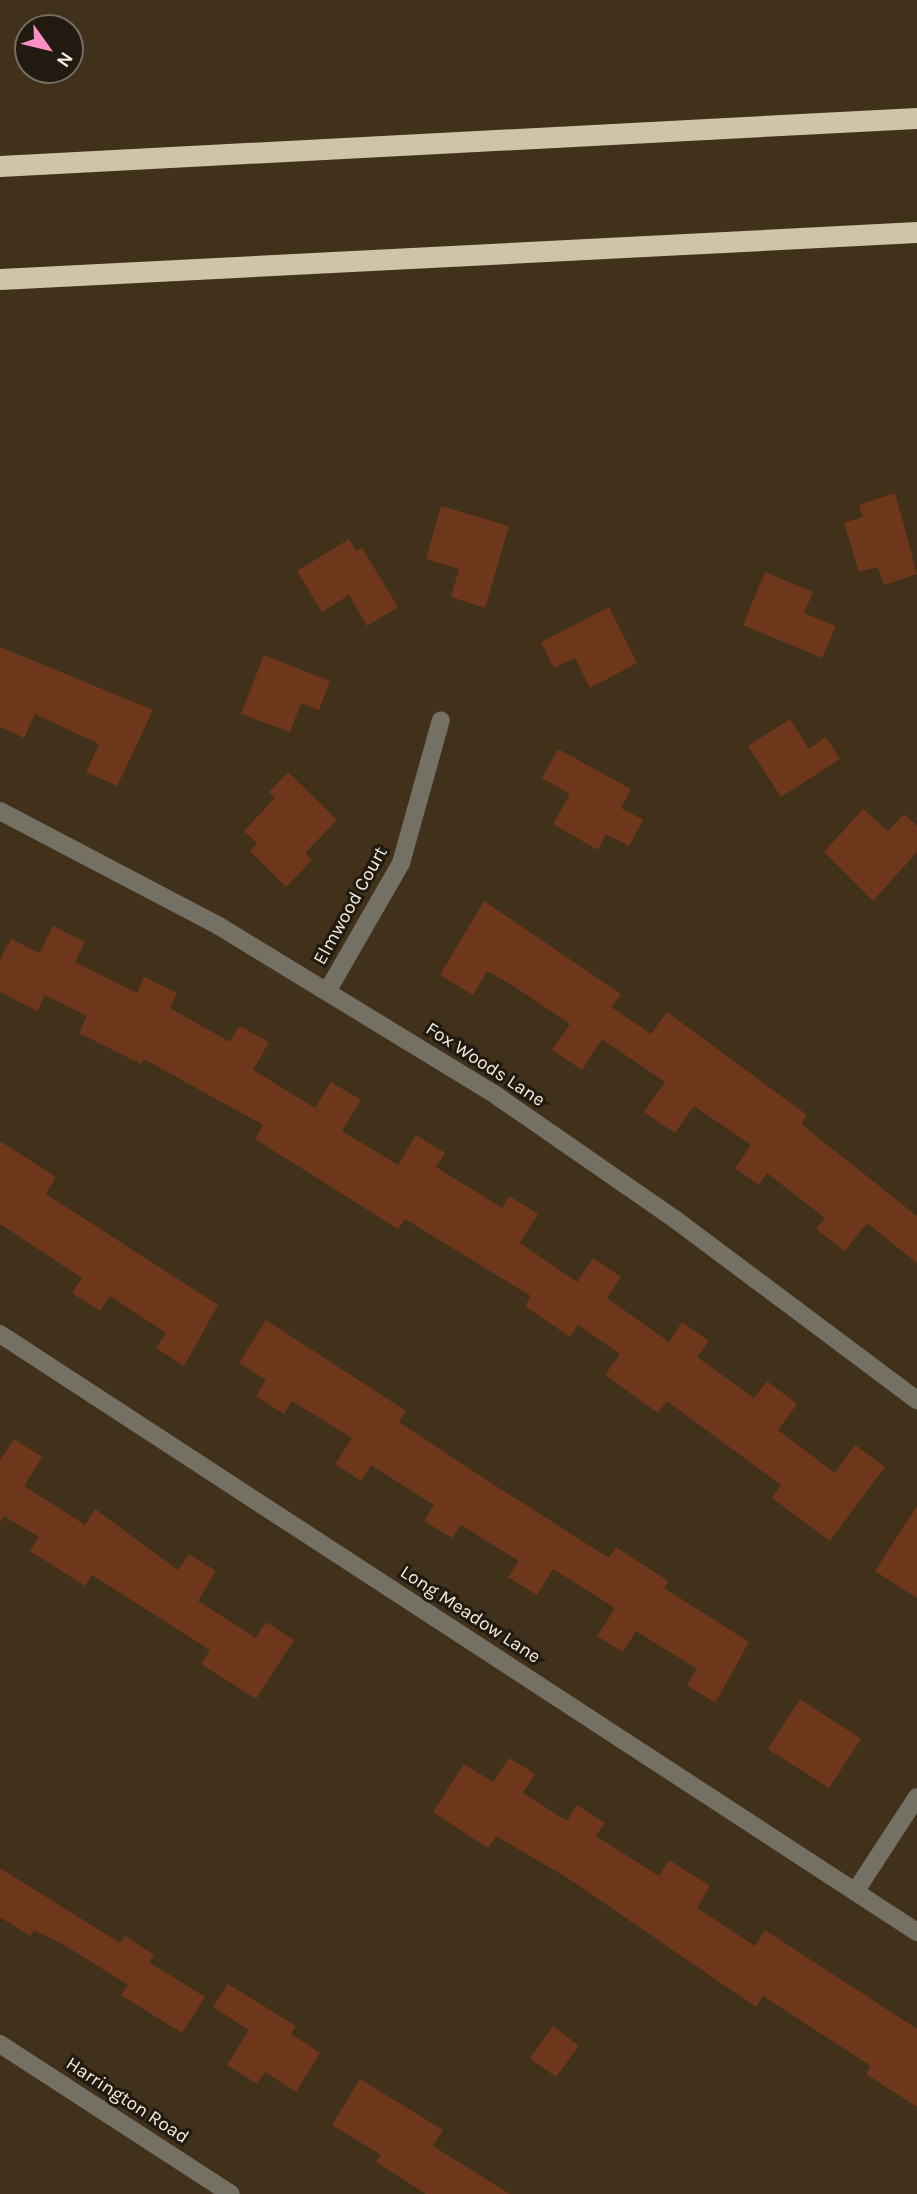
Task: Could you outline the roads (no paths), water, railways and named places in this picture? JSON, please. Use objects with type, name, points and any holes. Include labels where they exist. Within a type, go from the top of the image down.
[{"type":"highway","points":[[0,166],[917,118]]},
{"type":"highway","points":[[0,279],[917,232]]},
{"type":"street","name":"Elmwood Court","points":[[328,990],[401,863],[441,720]]},
{"type":"street","name":"Fox Woods Lane","points":[[0,811],[328,990],[608,1172],[917,1400]]},
{"type":"street","name":"Long Meadow Lane","points":[[0,1334],[917,1932]]},
{"type":"street","points":[[855,1892],[917,1797]]},
{"type":"street","name":"Harrington Road","points":[[0,2044],[231,2194]]}]
